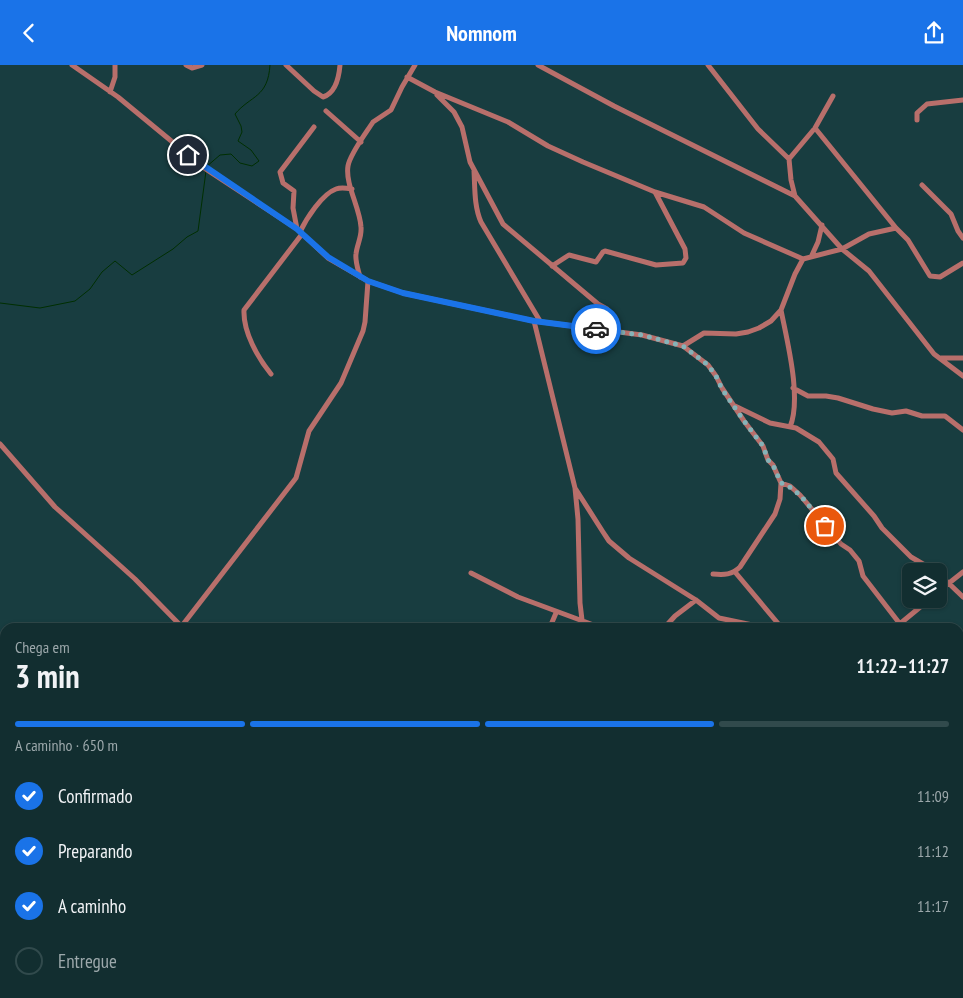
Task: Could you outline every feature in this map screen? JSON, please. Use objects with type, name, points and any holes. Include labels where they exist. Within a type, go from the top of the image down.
[{"type":"street","points":[[72,65],[110,92],[207,169],[300,232],[328,257],[368,281],[403,293],[534,321],[642,335],[683,346],[708,365],[722,389],[763,446],[768,460],[773,465],[781,483],[780,499],[775,514],[735,572],[723,575],[713,574]]},
{"type":"street","points":[[110,92],[115,77],[115,65]]},
{"type":"street","points":[[186,65],[195,68],[202,65]]},
{"type":"street","points":[[286,65],[323,97],[332,91],[337,81],[340,65]]},
{"type":"street","points":[[360,277],[356,256],[361,235],[361,225],[348,165],[374,120],[391,110],[415,65]]},
{"type":"street","points":[[538,65],[614,106],[794,196],[842,249],[869,271],[930,350],[963,376]]},
{"type":"street","points":[[708,65],[758,129],[789,159],[794,196]]},
{"type":"street","points":[[407,77],[435,93],[508,122],[548,146],[655,192],[704,207],[744,233],[803,259]]},
{"type":"street","points":[[435,93],[454,112],[462,127],[473,168],[503,224],[598,304],[607,309],[605,330]]},
{"type":"street","points":[[789,159],[816,128],[833,96]]},
{"type":"street","points":[[917,121],[917,113],[927,104],[963,100]]},
{"type":"street","points":[[326,111],[361,142]]},
{"type":"street","points":[[300,232],[293,208],[294,191],[281,179],[280,172],[314,127]]},
{"type":"street","points":[[816,128],[896,228],[908,240],[930,276],[940,277],[963,263]]},
{"type":"street","points":[[473,168],[475,203],[479,217],[540,321]]},
{"type":"street","points":[[922,185],[951,214],[963,238]]},
{"type":"street","points":[[271,374],[255,349],[244,318],[244,310],[300,232],[308,217],[330,192],[338,188],[352,189]]},
{"type":"street","points":[[552,266],[569,255],[596,263],[602,252],[605,251],[656,265],[683,263],[686,258],[685,249],[655,192]]},
{"type":"street","points":[[812,255],[818,242],[822,225]]},
{"type":"street","points":[[683,346],[704,333],[736,334],[759,328],[771,321],[780,310],[795,273],[803,259],[812,255],[842,249],[869,234],[896,228]]},
{"type":"street","points":[[185,623],[296,478],[309,431],[341,383],[363,331],[368,281]]},
{"type":"street","points":[[780,310],[792,368],[794,416],[790,427]]},
{"type":"street","points":[[534,321],[575,487],[582,620]]},
{"type":"street","points":[[940,358],[963,358]]},
{"type":"street","points":[[793,388],[808,396],[838,398],[892,413],[906,411],[922,416],[944,416],[963,430]]},
{"type":"street","points":[[734,406],[770,423],[796,429],[819,442],[833,459],[836,473],[874,516],[882,528],[912,557],[922,563]]},
{"type":"street","points":[[0,444],[55,507],[136,579],[178,623]]},
{"type":"street","points":[[781,483],[790,486],[800,495],[841,544],[850,550],[859,561],[863,575],[896,623]]},
{"type":"street","points":[[575,487],[602,532],[619,550],[696,600],[718,617],[744,623]]},
{"type":"street","points":[[735,572],[778,623]]},
{"type":"street","points":[[963,572],[949,583],[963,597]]},
{"type":"street","points":[[470,573],[518,597],[586,623]]},
{"type":"street","points":[[668,623],[674,616],[696,600]]},
{"type":"street","points":[[902,623],[919,608]]},
{"type":"street","points":[[552,623],[556,613]]},
{"type":"waterway","points":[[206,167],[220,155],[231,154],[240,163],[252,166],[259,161],[251,150],[238,141],[242,132],[235,114],[262,90],[269,76],[270,65]]},
{"type":"waterway","points":[[0,303],[40,308],[75,301],[90,289],[102,272],[115,261],[132,275],[173,249],[187,237],[198,231],[206,171]]},
{"type":"way so far","points":[[596,329],[642,335],[683,346],[708,365],[722,389],[763,446],[768,460],[777,472],[781,483],[790,486],[800,495],[825,526]]},
{"type":"route","points":[[188,155],[297,229],[318,250],[339,265],[368,281],[403,293],[534,321],[596,329]]}]
